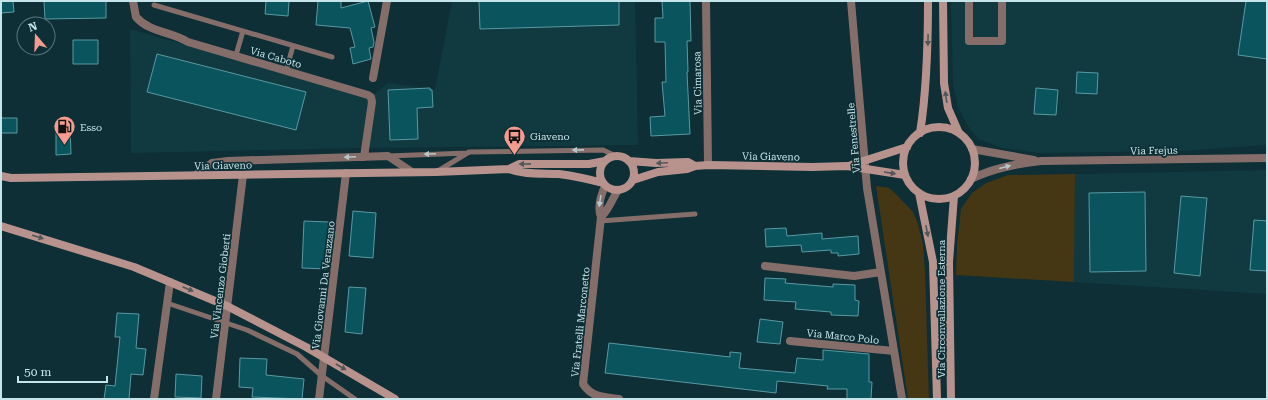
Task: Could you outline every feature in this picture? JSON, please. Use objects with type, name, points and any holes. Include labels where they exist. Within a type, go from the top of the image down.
[{"type":"main road","points":[[920,133],[924,109],[927,71],[928,1]]},
{"type":"main road","points":[[919,193],[932,198],[944,199],[954,196],[967,186],[971,179],[975,164],[972,149],[959,133],[948,108],[944,83],[943,1]]},
{"type":"main road","points":[[905,175],[904,155],[914,138],[920,133],[939,127],[959,133]]},
{"type":"main road","name":"Via Giaveno","points":[[865,165],[907,148]]},
{"type":"main road","points":[[616,156],[622,157],[629,162],[634,174],[633,180],[626,188],[611,190],[600,179],[600,171],[606,161],[616,156]]},
{"type":"main road","name":"Via Giaveno","points":[[509,169],[519,164],[589,164],[606,161]]},
{"type":"main road","name":"Via Giaveno","points":[[629,162],[688,162],[695,166]]},
{"type":"main road","name":"Via Giaveno","points":[[633,180],[658,172],[708,165],[812,167],[865,165],[905,175]]},
{"type":"main road","name":"Via Giaveno","points":[[1,176],[11,178],[436,172],[509,169],[518,172],[560,174],[584,178],[604,184]]},
{"type":"main road","name":"Via Circonvallazione Esterna","points":[[905,175],[912,187],[919,193],[933,262],[937,399]]},
{"type":"main road","name":"Via Giaveno","points":[[1,181],[11,178]]},
{"type":"main road","name":"Via Circonvallazione Esterna","points":[[951,399],[949,262],[954,196]]},
{"type":"main road","points":[[1,226],[134,267],[227,306],[324,357],[395,399]]},
{"type":"street","name":"Via Caboto","points":[[134,1],[136,17],[148,27],[182,37],[188,42],[364,93],[371,97],[372,102],[364,157]]},
{"type":"street","points":[[373,78],[387,1]]},
{"type":"street","name":"Via Cimarosa","points":[[706,1],[708,165]]},
{"type":"street","name":"Via Fenestrelle","points":[[851,1],[867,188],[902,399]]},
{"type":"street","points":[[969,1],[969,41],[1002,41],[1002,1]]},
{"type":"street","name":"Via Frejus","points":[[972,149],[1041,161]]},
{"type":"street","points":[[196,175],[212,163],[388,156],[412,172]]},
{"type":"street","name":"Via Frejus","points":[[971,179],[990,171],[1013,165],[1041,161],[1267,158]]},
{"type":"street","name":"Via Giovanni Da Verazzano","points":[[319,399],[346,173]]},
{"type":"street","name":"Via Vincenzo Gioberti","points":[[216,399],[243,174]]},
{"type":"street","name":"Via Fratelli Marconetto","points":[[604,184],[599,212],[601,219],[583,384],[586,389],[596,396],[619,399]]},
{"type":"street","name":"Via Fratelli Marconetto","points":[[601,219],[606,213],[618,190]]},
{"type":"street","points":[[765,266],[854,276],[881,272]]},
{"type":"street","points":[[154,399],[170,282]]},
{"type":"street","name":"Via Marco Polo","points":[[790,341],[894,352]]},
{"type":"lane","points":[[154,5],[332,57]]},
{"type":"lane","points":[[236,56],[243,31]]},
{"type":"lane","points":[[286,71],[293,46]]},
{"type":"lane","points":[[388,156],[469,152],[603,150],[616,156]]},
{"type":"lane","points":[[436,172],[469,152]]},
{"type":"lane","points":[[601,219],[695,214]]},
{"type":"lane","points":[[167,304],[247,330],[297,354],[322,376],[355,399]]},
{"type":"shaded area","points":[[452,1],[635,1],[638,145],[364,148],[131,153],[130,29],[172,41],[236,56],[371,97],[388,83],[435,89]]},
{"type":"shaded area","points":[[951,1],[1267,1],[1267,145],[1183,151],[1040,153],[1002,148],[978,139],[967,125],[958,107],[953,84]]},
{"type":"shaded area","points":[[1267,170],[1267,294],[1074,282],[1075,174]]},
{"type":"shaded area","points":[[1075,174],[1074,282],[956,275],[957,245],[961,209],[972,193],[986,183],[1008,175]]},
{"type":"shaded area","points":[[876,186],[889,188],[896,194],[913,212],[918,224],[923,245],[925,272],[929,399],[908,399]]},
{"type":"building","points":[[1,1],[13,1],[14,12],[1,13]]},
{"type":"building","points":[[44,1],[106,1],[106,18],[56,19],[56,16],[45,16]]},
{"type":"building","points":[[266,1],[289,1],[288,16],[265,14]]},
{"type":"building","points":[[318,1],[341,1],[341,8],[368,1],[375,27],[371,28],[374,42],[373,47],[369,48],[371,59],[353,64],[350,48],[355,47],[350,28],[316,25]]},
{"type":"building","points":[[479,1],[619,1],[619,25],[480,29]]},
{"type":"building","points":[[662,1],[690,1],[691,41],[687,41],[687,72],[690,134],[651,136],[650,117],[665,116],[662,82],[666,82],[665,42],[655,42],[655,18],[663,18]]},
{"type":"building","points":[[1246,1],[1267,1],[1267,59],[1238,55]]},
{"type":"building","points":[[73,40],[98,40],[98,64],[73,64]]},
{"type":"building","points":[[157,54],[306,92],[296,130],[147,92]]},
{"type":"building","points":[[1077,72],[1098,73],[1097,94],[1076,93]]},
{"type":"building","points":[[430,88],[430,90],[432,90],[433,107],[417,108],[418,139],[390,140],[388,90]]},
{"type":"building","points":[[1036,88],[1058,90],[1056,115],[1034,114]]},
{"type":"building","points":[[1,118],[17,118],[17,133],[1,133]]},
{"type":"building","points":[[56,124],[70,124],[71,154],[56,155]]},
{"type":"building","points":[[1145,192],[1146,271],[1090,272],[1089,193]]},
{"type":"building","points":[[1181,196],[1207,198],[1200,276],[1174,273]]},
{"type":"building","points":[[353,211],[376,213],[373,258],[349,256]]},
{"type":"building","points":[[1254,220],[1267,221],[1267,271],[1250,270]]},
{"type":"building","points":[[304,221],[329,222],[327,269],[302,268]]},
{"type":"building","points":[[786,228],[787,236],[822,233],[822,239],[858,236],[859,254],[838,256],[838,253],[831,253],[831,250],[802,252],[801,245],[766,247],[765,229]]},
{"type":"building","points":[[765,278],[786,279],[785,283],[833,287],[833,284],[855,285],[855,300],[859,301],[858,316],[831,315],[831,312],[795,309],[796,302],[764,300]]},
{"type":"building","points":[[349,287],[366,288],[362,334],[345,332]]},
{"type":"building","points":[[117,313],[139,314],[136,348],[146,349],[143,375],[131,374],[129,399],[104,399],[106,385],[115,386],[120,337],[115,337]]},
{"type":"building","points":[[760,319],[783,322],[780,344],[757,342]]},
{"type":"building","points":[[609,343],[730,357],[730,352],[741,353],[739,368],[795,373],[797,358],[823,360],[823,350],[869,354],[869,382],[872,382],[871,399],[847,399],[847,389],[827,389],[828,386],[777,381],[776,393],[605,373]]},
{"type":"building","points":[[240,358],[267,359],[266,375],[304,379],[302,399],[252,397],[253,388],[239,387]]},
{"type":"building","points":[[176,374],[202,376],[201,398],[175,397]]},
{"type":"place","name":"Esso","points":[[65,146]]},
{"type":"place","name":"Giaveno","points":[[515,156]]}]
